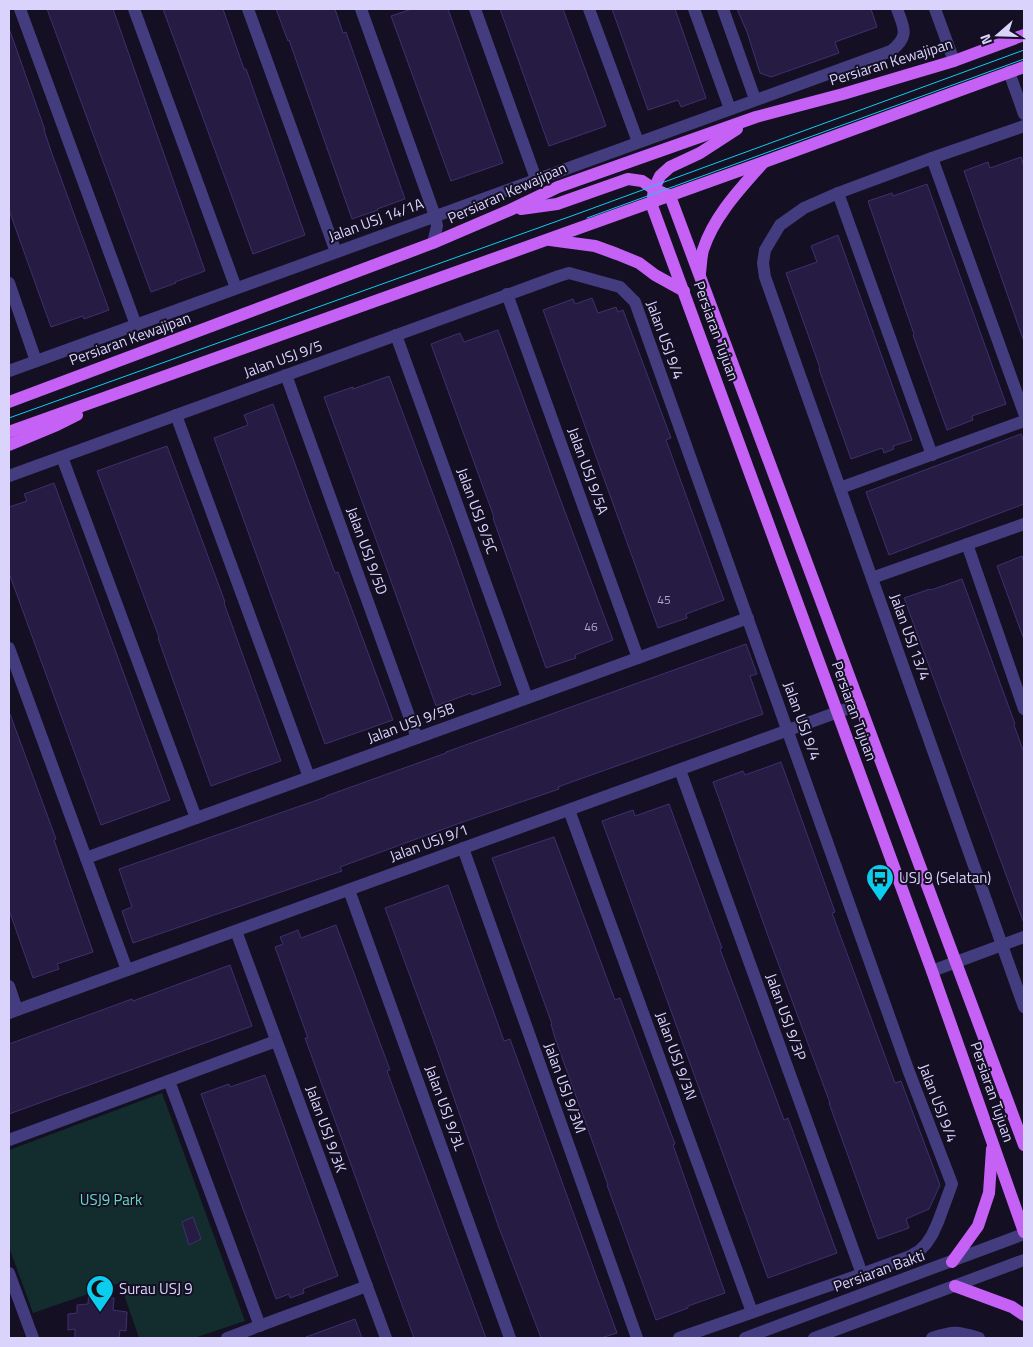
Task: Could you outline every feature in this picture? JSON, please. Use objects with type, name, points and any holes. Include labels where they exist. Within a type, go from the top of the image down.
[{"type":"main road","name":"Persiaran Kewajipan","points":[[9,402],[433,243],[558,187],[756,117],[843,94],[954,61],[1024,35]]},
{"type":"main road","points":[[9,432],[670,196],[1024,67]]},
{"type":"main road","points":[[651,202],[660,176],[670,167],[700,153],[756,117]]},
{"type":"main road","points":[[700,276],[702,251],[711,231],[723,211],[764,162]]},
{"type":"main road","points":[[510,210],[557,204],[628,178],[642,181],[670,196]]},
{"type":"main road","name":"Persiaran Tujuan","points":[[670,196],[1024,1145]]},
{"type":"main road","name":"Persiaran Tujuan","points":[[651,202],[932,971],[1024,1233]]},
{"type":"main road","points":[[548,239],[595,246],[618,254],[639,263],[655,275],[684,291]]},
{"type":"main road","points":[[9,445],[57,425],[122,392]]},
{"type":"main road","points":[[952,1262],[978,1226],[989,1193],[992,1143]]},
{"type":"main road","points":[[954,1286],[1012,1307],[1024,1315]]},
{"type":"street","points":[[20,9],[136,325]]},
{"type":"street","points":[[134,9],[236,288]]},
{"type":"street","points":[[248,9],[336,252]]},
{"type":"street","points":[[361,9],[435,216],[438,226],[433,243]]},
{"type":"street","points":[[475,9],[536,179]]},
{"type":"street","points":[[589,9],[638,142]]},
{"type":"street","points":[[694,9],[730,109]]},
{"type":"street","points":[[723,9],[755,99]]},
{"type":"street","name":"Jalan USJ 14/1A","points":[[9,371],[891,51],[904,37],[904,27],[897,9]]},
{"type":"street","points":[[935,9],[954,61]]},
{"type":"street","points":[[1009,72],[1024,111]]},
{"type":"street","name":"Jalan USJ 13/4","points":[[1024,126],[838,193],[804,208],[780,225],[765,250],[763,263],[765,277],[1024,1007]]},
{"type":"street","points":[[932,158],[1024,413]]},
{"type":"street","points":[[838,193],[932,455]]},
{"type":"street","name":"Jalan USJ 9/5","points":[[9,476],[569,273]]},
{"type":"street","name":"Jalan USJ 9/4","points":[[569,273],[620,287],[635,302],[909,1072],[952,1184],[932,1235],[919,1251],[862,1274],[679,1338]]},
{"type":"street","points":[[9,283],[36,361]]},
{"type":"street","name":"Jalan USJ 9/5A","points":[[508,294],[638,658]]},
{"type":"street","name":"Jalan USJ 9/5C","points":[[396,335],[527,698]]},
{"type":"street","name":"Jalan USJ 9/5D","points":[[286,375],[417,738]]},
{"type":"street","points":[[176,415],[309,777]]},
{"type":"street","points":[[840,488],[1024,421]]},
{"type":"street","points":[[62,457],[196,818]]},
{"type":"street","points":[[872,578],[1024,524]]},
{"type":"street","points":[[967,544],[1024,709]]},
{"type":"street","name":"Jalan USJ 9/5B","points":[[86,858],[748,618]]},
{"type":"street","points":[[9,648],[127,970]]},
{"type":"street","name":"Jalan USJ 9/1","points":[[13,1012],[860,704]]},
{"type":"street","name":"Jalan USJ 9/3P","points":[[680,770],[862,1274]]},
{"type":"street","name":"Jalan USJ 9/3N","points":[[569,810],[752,1312]]},
{"type":"street","name":"Jalan USJ 9/3M","points":[[463,848],[637,1338]]},
{"type":"street","name":"Jalan USJ 9/3L","points":[[349,890],[510,1338]]},
{"type":"street","name":"Jalan USJ 9/3K","points":[[236,931],[386,1338]]},
{"type":"street","points":[[932,971],[1024,937]]},
{"type":"street","points":[[9,986],[13,1012]]},
{"type":"street","points":[[9,1140],[276,1041]]},
{"type":"street","points":[[169,1081],[260,1326]]},
{"type":"street","name":"Persiaran Bakti","points":[[745,1338],[952,1262],[1024,1233]]},
{"type":"street","points":[[814,1338],[1024,1260]]},
{"type":"street","points":[[9,1273],[32,1338]]},
{"type":"street","points":[[227,1338],[367,1286]]},
{"type":"street","points":[[932,1338],[950,1332],[979,1338]]},
{"type":"green space","name":"USJ9 Park","points":[[162,1093],[245,1321],[194,1338],[139,1338],[120,1283],[33,1313],[9,1247],[9,1150]]},
{"type":"building","points":[[47,9],[113,9],[205,271],[151,292]]},
{"type":"building","points":[[163,9],[223,9],[305,235],[253,254]]},
{"type":"building","points":[[276,9],[335,9],[343,33],[346,32],[405,199],[352,219],[289,40]]},
{"type":"building","points":[[412,9],[448,9],[503,163],[451,181],[391,16]]},
{"type":"building","points":[[500,9],[563,9],[606,126],[549,146]]},
{"type":"building","points":[[612,9],[675,9],[706,98],[681,107],[678,100],[648,110]]},
{"type":"building","points":[[737,9],[871,9],[877,27],[835,42],[839,53],[771,77],[760,73],[747,32]]},
{"type":"building","points":[[9,31],[109,310],[84,319],[83,316],[51,327],[9,210]]},
{"type":"building","points":[[1021,157],[1024,166],[1023,339],[964,171],[988,162],[990,168]]},
{"type":"building","points":[[927,184],[1006,404],[972,416],[973,420],[947,430],[868,201],[892,193],[893,196]]},
{"type":"building","points":[[838,235],[912,440],[893,446],[894,449],[884,453],[882,448],[851,459],[786,273],[817,262],[811,246]]},
{"type":"building","points":[[592,298],[598,313],[616,307],[618,312],[623,310],[671,438],[666,440],[724,600],[686,614],[687,618],[658,628],[543,310],[573,299],[575,304]]},
{"type":"building","points":[[498,330],[613,640],[575,655],[576,658],[546,668],[494,517],[431,344],[460,333],[464,342]]},
{"type":"building","points":[[389,376],[452,545],[501,685],[472,695],[471,693],[436,706],[324,397]]},
{"type":"building","points":[[273,404],[335,573],[338,572],[393,720],[325,744],[214,438],[248,425],[244,415]]},
{"type":"building","points":[[1021,434],[1024,442],[1024,504],[889,555],[866,492]]},
{"type":"building","points":[[167,446],[281,761],[211,786],[159,637],[97,471]]},
{"type":"building","points":[[54,483],[170,800],[101,825],[9,573],[9,507],[27,501],[24,494]]},
{"type":"building","points":[[1022,556],[1024,563],[1024,637],[997,566]]},
{"type":"building","points":[[962,579],[1024,753],[1024,921],[904,598]]},
{"type":"building","points":[[746,644],[757,674],[750,676],[763,714],[340,867],[342,871],[133,943],[122,911],[132,907],[119,869],[326,797]]},
{"type":"building","points":[[9,714],[56,839],[54,840],[93,952],[57,964],[59,969],[33,978],[9,910]]},
{"type":"building","points":[[781,762],[835,912],[832,913],[895,1083],[901,1081],[940,1185],[929,1209],[906,1219],[909,1228],[878,1239],[713,782],[743,771],[745,775]]},
{"type":"building","points":[[669,804],[722,948],[720,949],[784,1120],[788,1118],[837,1253],[768,1278],[602,821],[633,810],[635,816]]},
{"type":"building","points":[[554,837],[615,1000],[620,998],[675,1144],[673,1145],[725,1293],[656,1320],[492,858]]},
{"type":"building","points":[[448,885],[504,1041],[510,1039],[617,1333],[601,1338],[541,1338],[498,1225],[438,1052],[385,908]]},
{"type":"building","points":[[336,925],[390,1070],[387,1071],[486,1338],[414,1338],[305,1038],[308,1038],[275,947],[283,944],[280,937],[298,930],[301,938]]},
{"type":"building","points":[[230,965],[252,1026],[9,1114],[9,1044]]},
{"type":"building","points":[[265,1075],[338,1276],[303,1289],[304,1293],[290,1298],[289,1294],[276,1299],[201,1094],[229,1084],[230,1087]]},
{"type":"building","points":[[193,1217],[201,1239],[189,1245],[182,1222]]},
{"type":"building","name":"Surau USJ 9","points":[[100,1288],[101,1297],[114,1298],[113,1310],[127,1312],[126,1331],[120,1330],[119,1338],[75,1338],[75,1329],[68,1330],[68,1314],[77,1313],[77,1305],[88,1304],[89,1289]]},
{"type":"building","points":[[355,1319],[362,1338],[306,1337]]},
{"type":"tram line","points":[[9,418],[577,214],[1024,50]]},
{"type":"tram line","points":[[587,218],[1024,59]]},
{"type":"place","name":"USJ 9 (Selatan)","points":[[880,902]]},
{"type":"place","name":"Surau USJ 9","points":[[100,1313]]}]
